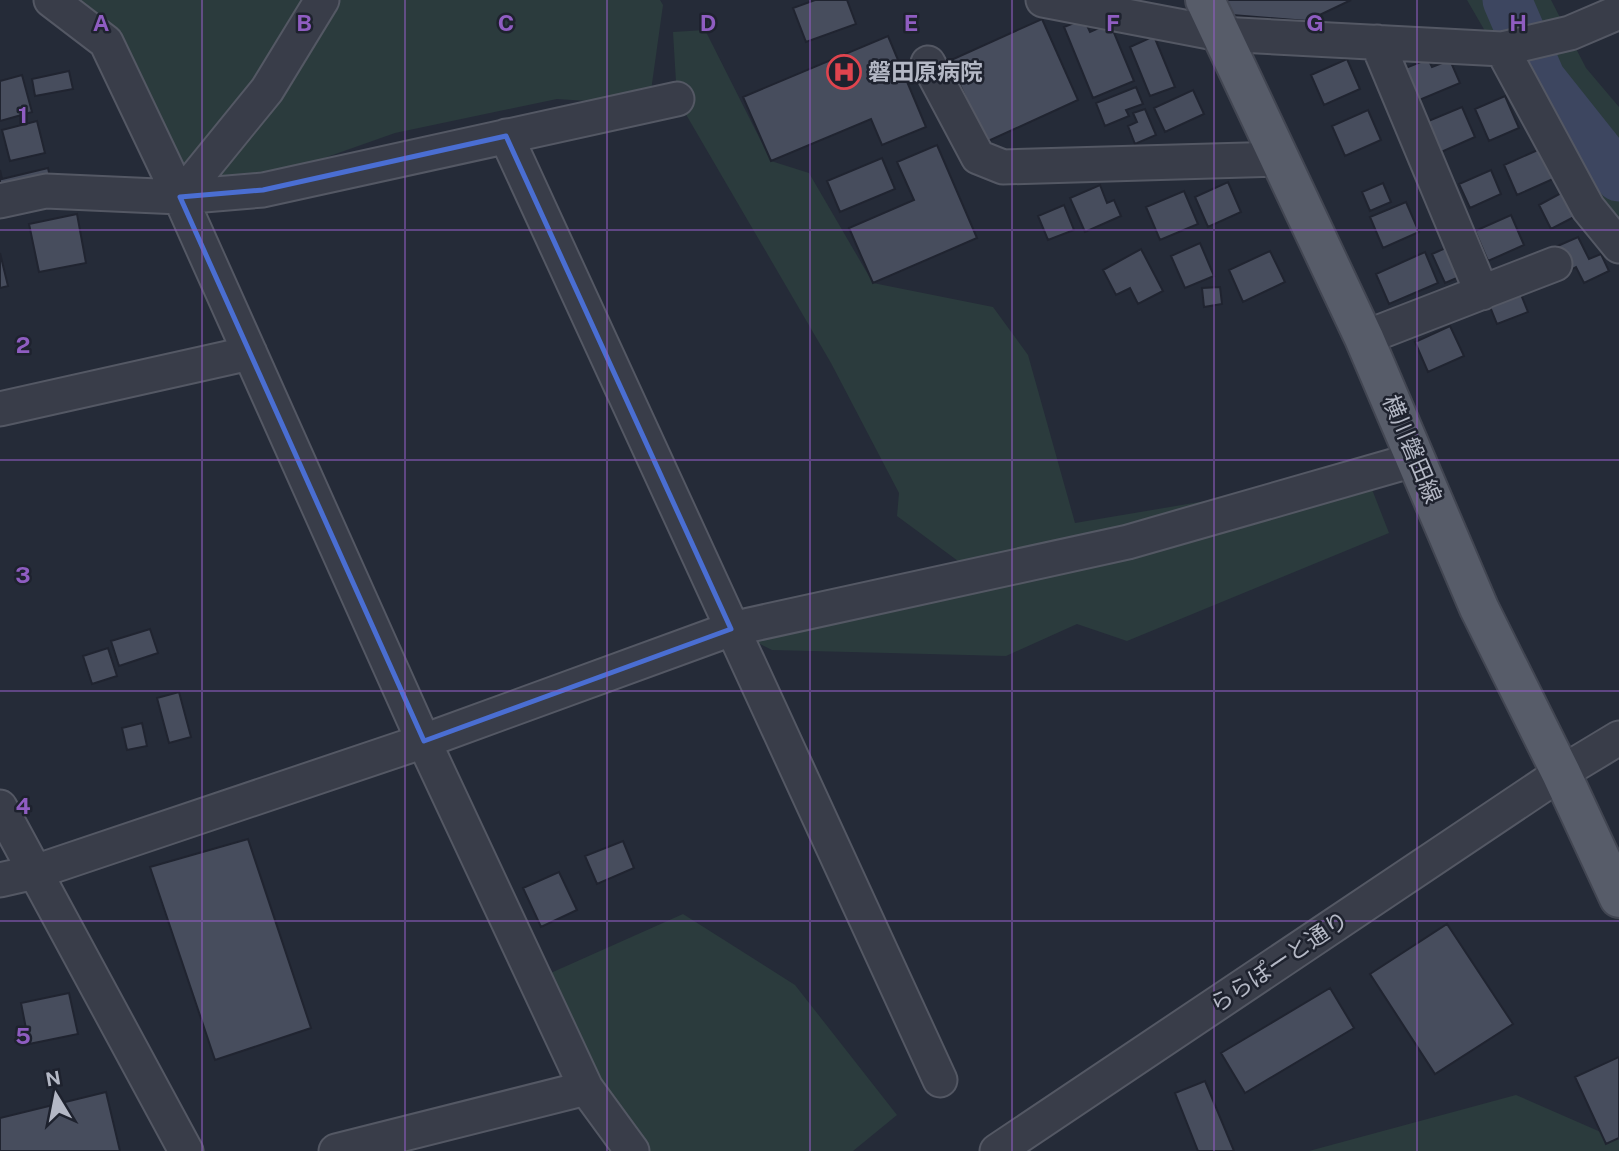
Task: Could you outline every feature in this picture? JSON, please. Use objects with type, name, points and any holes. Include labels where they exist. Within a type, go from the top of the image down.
[{"type":"main road","name":"横川磐田線","points":[[1205,0],[1364,338],[1418,459],[1479,608],[1561,772],[1619,898]]},
{"type":"street","points":[[51,0],[106,42],[180,197],[424,741],[586,1088],[632,1151]]},
{"type":"street","points":[[180,197],[267,90],[322,0]]},
{"type":"street","points":[[1043,0],[1220,34],[1502,49],[1570,33],[1619,12]]},
{"type":"street","points":[[1377,42],[1482,293]]},
{"type":"street","points":[[1502,49],[1588,208],[1619,246]]},
{"type":"street","points":[[928,63],[978,157],[1003,167],[1279,159]]},
{"type":"street","points":[[0,201],[47,191],[180,197],[263,190],[677,99]]},
{"type":"street","points":[[506,136],[940,1080]]},
{"type":"street","points":[[1364,338],[1555,264]]},
{"type":"street","points":[[0,409],[250,353]]},
{"type":"street","points":[[0,880],[35,872],[424,741],[731,629],[1128,542],[1418,459]]},
{"type":"street","name":"ららぽーと通り","points":[[997,1151],[1561,772],[1619,738]]},
{"type":"street","points":[[0,807],[186,1151]]},
{"type":"street","points":[[336,1151],[586,1088]]},
{"type":"highlighted area","points":[[506,136],[731,629],[424,741],[180,197],[263,190]]},
{"type":"shaded area","points":[[51,0],[660,0],[663,5],[649,105],[557,99],[395,133],[168,213],[106,42]]},
{"type":"shaded area","points":[[1467,0],[1551,0],[1586,68],[1619,107],[1619,248],[1583,200]]},
{"type":"shaded area","points":[[705,30],[771,161],[809,173],[873,283],[993,307],[1028,355],[1075,523],[1366,474],[1389,533],[1127,641],[1077,624],[1006,656],[772,650],[731,629],[977,575],[897,516],[899,493],[831,363],[677,99],[673,32]]},
{"type":"shaded area","points":[[683,914],[795,985],[897,1115],[853,1151],[643,1151],[535,980]]},
{"type":"shaded area","points":[[1516,1095],[1619,1140],[1619,1151],[1309,1151]]},
{"type":"building","points":[[815,0],[847,0],[856,24],[806,42],[793,8]]},
{"type":"building","points":[[1225,0],[1351,0],[1307,21],[1232,15]]},
{"type":"building","points":[[1042,19],[1078,100],[986,142],[949,61]]},
{"type":"building","points":[[1084,19],[1090,32],[1110,23],[1134,81],[1093,98],[1064,27]]},
{"type":"building","points":[[888,36],[926,127],[882,145],[871,119],[771,161],[743,97]]},
{"type":"building","points":[[1154,36],[1175,87],[1150,96],[1130,47]]},
{"type":"building","points":[[1347,59],[1360,89],[1324,105],[1311,75]]},
{"type":"building","points":[[1428,59],[1432,67],[1450,60],[1460,83],[1417,101],[1403,69]]},
{"type":"building","points":[[69,71],[73,89],[35,96],[32,79]]},
{"type":"building","points":[[22,75],[32,112],[0,121],[0,81]]},
{"type":"building","points":[[1136,87],[1143,104],[1126,110],[1129,116],[1105,126],[1096,103]]},
{"type":"building","points":[[1193,90],[1204,114],[1165,132],[1154,108]]},
{"type":"building","points":[[1505,96],[1519,128],[1489,141],[1475,109]]},
{"type":"building","points":[[1462,107],[1475,137],[1439,153],[1426,122]]},
{"type":"building","points":[[1145,109],[1156,135],[1135,144],[1128,126],[1137,122],[1133,113]]},
{"type":"building","points":[[1368,110],[1381,140],[1345,156],[1332,126]]},
{"type":"building","points":[[37,121],[45,153],[10,161],[2,130]]},
{"type":"building","points":[[937,145],[977,238],[873,283],[849,228],[914,200],[897,162]]},
{"type":"building","points":[[1540,149],[1553,179],[1517,195],[1504,165]]},
{"type":"building","points":[[882,158],[895,189],[840,212],[827,181]]},
{"type":"building","points":[[48,168],[51,181],[0,193],[0,170],[2,179]]},
{"type":"building","points":[[1491,170],[1501,194],[1470,208],[1459,184]]},
{"type":"building","points":[[1228,182],[1241,212],[1208,227],[1195,197]]},
{"type":"building","points":[[1383,183],[1391,202],[1370,211],[1362,192]]},
{"type":"building","points":[[1100,185],[1107,203],[1114,200],[1121,216],[1085,232],[1070,198]]},
{"type":"building","points":[[1184,191],[1198,224],[1160,240],[1146,207]]},
{"type":"building","points":[[1563,192],[1576,216],[1551,229],[1539,205]]},
{"type":"building","points":[[1406,202],[1419,232],[1383,248],[1370,217]]},
{"type":"building","points":[[1064,205],[1074,230],[1048,240],[1038,216]]},
{"type":"building","points":[[77,214],[86,263],[39,272],[29,224]]},
{"type":"building","points":[[1511,215],[1524,245],[1488,261],[1475,231]]},
{"type":"building","points":[[1578,237],[1589,259],[1601,254],[1609,271],[1584,283],[1576,267],[1565,273],[1553,248]]},
{"type":"building","points":[[1200,243],[1214,276],[1185,288],[1171,256]]},
{"type":"building","points":[[1450,246],[1464,275],[1445,283],[1432,254]]},
{"type":"building","points":[[1141,249],[1163,291],[1138,304],[1130,288],[1116,295],[1103,270]]},
{"type":"building","points":[[1270,251],[1285,282],[1243,302],[1229,270]]},
{"type":"building","points":[[1425,252],[1438,283],[1389,304],[1376,274]]},
{"type":"building","points":[[0,253],[8,286],[0,288]]},
{"type":"building","points":[[1220,287],[1222,304],[1204,307],[1202,288]]},
{"type":"building","points":[[1520,292],[1528,312],[1497,324],[1489,304]]},
{"type":"building","points":[[1450,326],[1464,356],[1428,372],[1415,342]]},
{"type":"building","points":[[150,629],[158,653],[119,666],[111,641]]},
{"type":"building","points":[[108,648],[117,676],[92,684],[83,656]]},
{"type":"building","points":[[179,692],[191,737],[169,743],[157,698]]},
{"type":"building","points":[[142,723],[147,746],[127,750],[122,728]]},
{"type":"building","points":[[248,839],[311,1028],[215,1060],[150,867]]},
{"type":"building","points":[[623,841],[634,868],[597,884],[585,856]]},
{"type":"building","points":[[559,872],[577,910],[541,927],[523,888]]},
{"type":"building","points":[[1447,924],[1513,1024],[1435,1074],[1370,974]]},
{"type":"building","points":[[1330,988],[1354,1028],[1245,1093],[1221,1053]]},
{"type":"building","points":[[69,993],[78,1034],[29,1044],[21,1003]]},
{"type":"building","points":[[1619,1057],[1619,1138],[1606,1144],[1575,1077]]},
{"type":"building","points":[[1205,1081],[1234,1151],[1198,1151],[1175,1093]]},
{"type":"building","points":[[106,1092],[120,1151],[0,1151],[0,1118]]},
{"type":"waterway","points":[[1507,0],[1541,79],[1619,177]]},
{"type":"place","name":"磐田原病院","points":[[844,72]]}]
